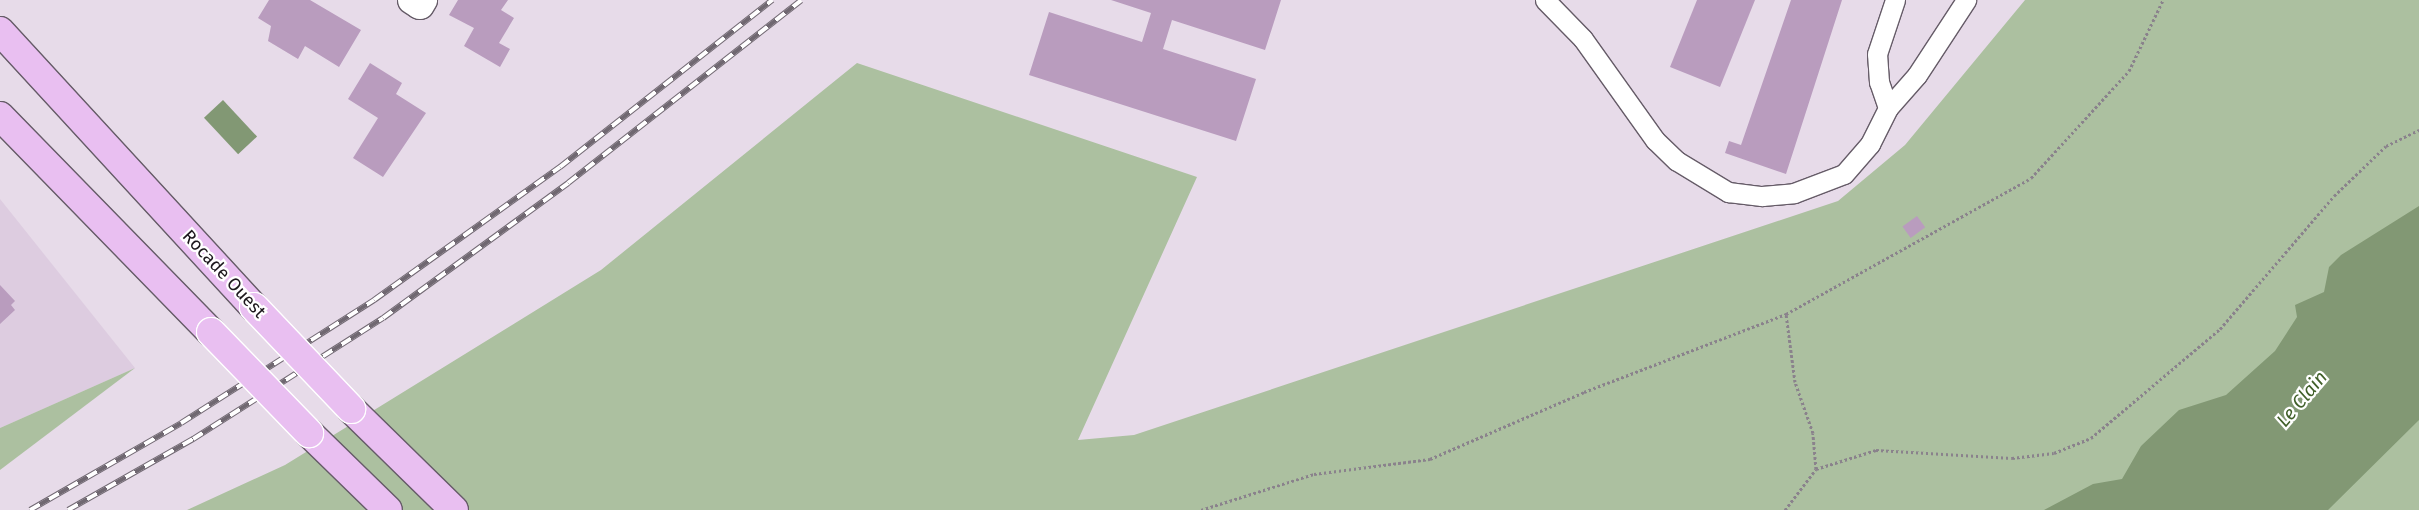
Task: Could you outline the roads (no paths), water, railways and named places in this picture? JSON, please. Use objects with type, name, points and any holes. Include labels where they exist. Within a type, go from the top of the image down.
[{"type":"main road","name":"Rocade Ouest","points":[[0,31],[254,307],[351,409],[454,510]]},
{"type":"main road","points":[[0,116],[309,433],[388,510]]},
{"type":"street","points":[[412,0],[420,5],[423,0]]},
{"type":"lane","points":[[1545,0],[1583,40],[1655,140],[1677,162],[1728,192],[1762,196],[1794,193],[1844,174],[1870,144],[1888,108],[1917,75],[1966,0]]},
{"type":"lane","points":[[1888,108],[1879,82],[1877,54],[1895,0]]},
{"type":"water","points":[[223,100],[257,137],[238,154],[204,118]]},
{"type":"water","name":"Le Clain","points":[[2419,206],[2419,420],[2328,510],[2044,510],[2093,484],[2122,479],[2141,446],[2179,410],[2226,395],[2275,351],[2297,317],[2295,305],[2324,292],[2329,267],[2341,255]]},
{"type":"railway","points":[[30,510],[181,423],[374,300],[560,167],[772,0]]},
{"type":"railway","points":[[68,510],[193,439],[383,318],[568,183],[801,0]]}]
